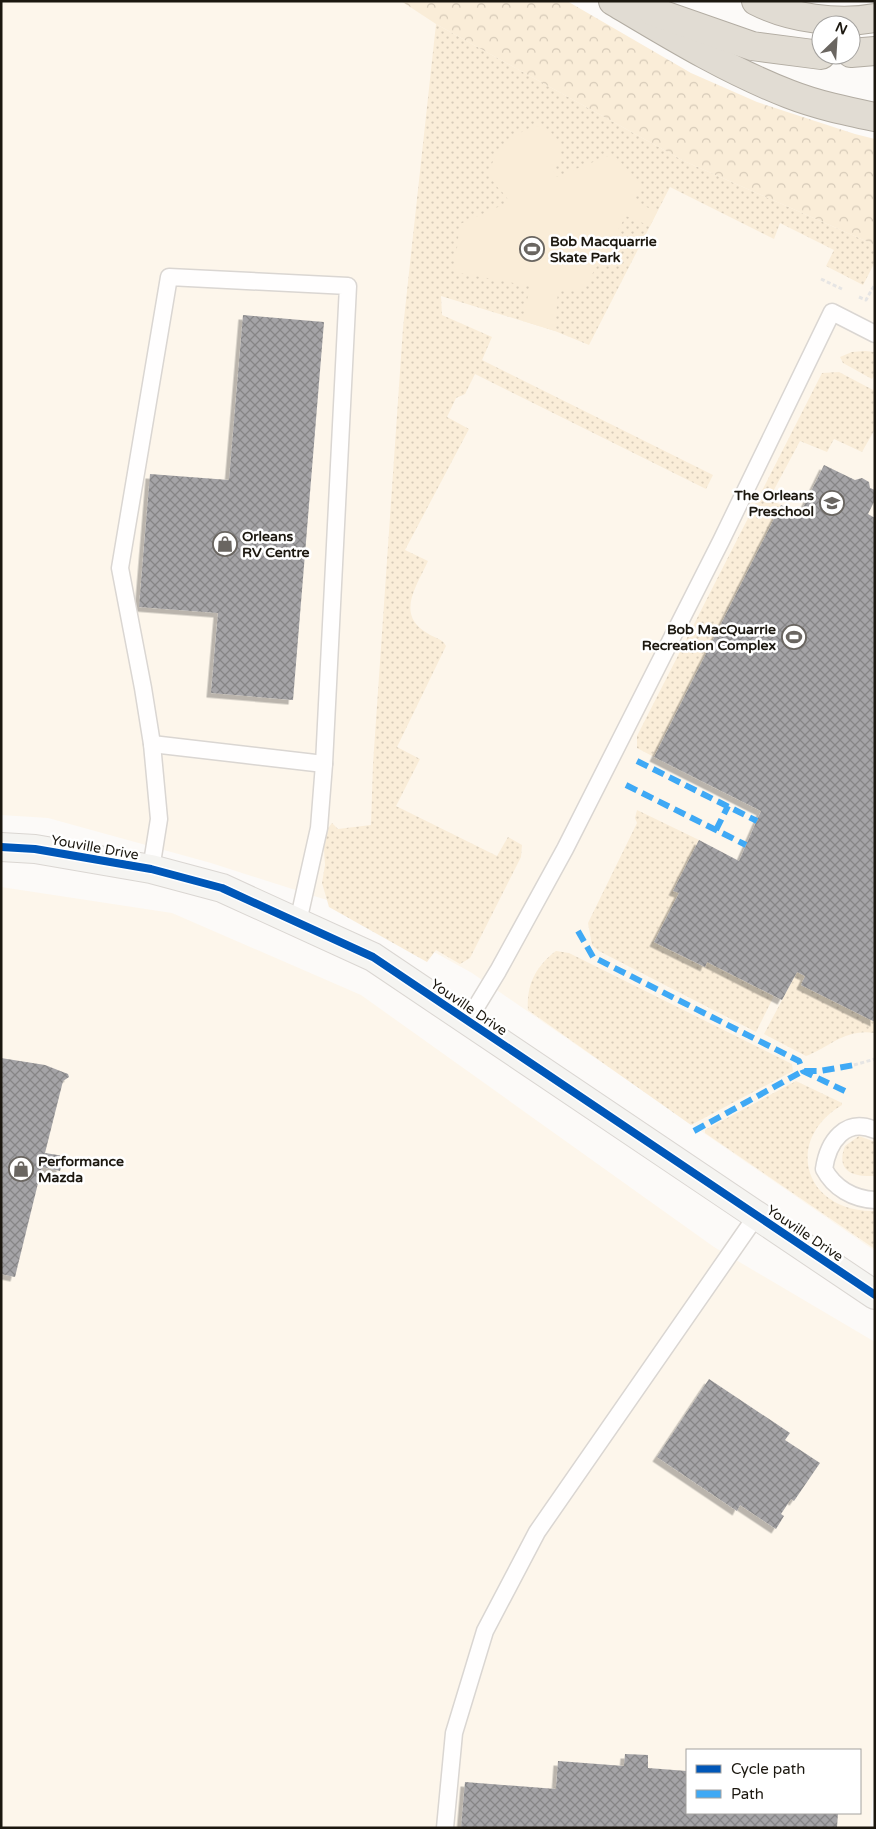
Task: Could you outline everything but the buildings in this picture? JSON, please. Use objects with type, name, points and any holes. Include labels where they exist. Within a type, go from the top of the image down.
[{"type":"highway","points":[[613,1],[684,43],[751,78],[791,95],[875,117]]},
{"type":"highway","points":[[625,1],[752,46],[811,54]]},
{"type":"highway","points":[[756,1],[773,10],[819,19],[875,18]]},
{"type":"highway","points":[[861,52],[875,51]]},
{"type":"street","name":"Youville Drive","points":[[1,847],[35,849],[151,869],[222,888],[373,957],[875,1295]]},
{"type":"lane","points":[[151,869],[159,819],[152,744],[120,568],[169,277],[348,286],[324,764],[319,828],[298,922]]},
{"type":"lane","points":[[467,1022],[498,971],[565,849],[721,541],[832,312],[875,334]]},
{"type":"lane","points":[[152,744],[324,764]]},
{"type":"lane","points":[[875,1130],[865,1126],[853,1127],[841,1133],[829,1148],[824,1169],[837,1187],[851,1195],[875,1200]]},
{"type":"lane","points":[[445,1828],[454,1733],[485,1631],[537,1532],[757,1215]]},
{"type":"path","points":[[821,278],[844,290]]},
{"type":"path","points":[[851,294],[866,300],[875,284]]},
{"type":"path","points":[[854,1065],[875,1059]]},
{"type":"shaded area","points":[[1,1],[464,1],[875,201],[875,1251],[472,973],[358,910],[211,863],[48,818],[1,815]]},
{"type":"shaded area","points":[[1,887],[172,913],[361,995],[714,1247],[875,1342],[875,1773],[870,1828],[1,1828]]},
{"type":"green space","points":[[401,1],[567,1],[691,73],[757,102],[875,139],[875,245],[684,161],[436,24]]},
{"type":"green space","points":[[436,24],[684,161],[875,245],[875,262],[863,285],[826,266],[834,250],[780,223],[774,239],[670,187],[589,345],[555,331],[441,296],[442,315],[492,337],[482,360],[713,475],[706,489],[475,374],[465,394],[456,398],[447,417],[469,429],[405,550],[428,561],[411,599],[412,617],[417,625],[442,641],[446,646],[397,747],[420,759],[396,806],[497,856],[508,837],[522,845],[521,857],[470,958],[460,964],[436,950],[427,962],[329,907],[322,883],[325,865],[323,835],[332,823],[338,829],[371,825],[373,764],[403,328]]},
{"type":"green space","name":"Bob Macquarrie Skate Park","points":[[538,126],[549,131],[559,144],[560,162],[553,169],[556,177],[613,154],[641,184],[634,201],[657,212],[650,226],[626,216],[583,290],[558,290],[555,331],[523,321],[530,286],[454,272],[460,224],[509,202],[491,177],[493,161],[498,152],[514,137]]},
{"type":"green space","points":[[852,352],[875,352],[875,375],[872,379],[843,363],[840,357]]},
{"type":"green space","points":[[839,372],[875,391],[875,429],[862,452],[834,439],[827,452],[800,441],[769,499],[781,505],[654,757],[637,748],[637,736],[822,373]]},
{"type":"green space","points":[[637,810],[699,840],[674,890],[679,893],[654,942],[704,967],[707,962],[774,996],[756,1032],[599,951],[592,945],[588,923],[637,823],[635,818]]},
{"type":"green space","points":[[556,951],[569,953],[792,1064],[793,1071],[691,1125],[528,1010],[529,992],[534,977],[543,963]]},
{"type":"green space","points":[[797,972],[805,976],[801,985],[875,1022],[875,1033],[865,1032],[847,1035],[806,1056],[764,1034]]},
{"type":"green space","points":[[796,1081],[842,1103],[823,1120],[812,1137],[808,1155],[810,1172],[818,1188],[832,1200],[851,1208],[875,1211],[875,1249],[705,1133],[705,1130]]},
{"type":"green space","points":[[859,1136],[875,1142],[875,1176],[854,1174],[848,1171],[843,1162],[845,1146]]},
{"type":"marked path","points":[[637,761],[757,821]]},
{"type":"marked path","points":[[626,785],[746,845]]},
{"type":"marked path","points":[[716,830],[728,806]]},
{"type":"marked path","points":[[578,931],[593,957],[799,1061],[803,1071],[849,1093]]},
{"type":"marked path","points":[[694,1131],[803,1071],[820,1071],[854,1065]]},
{"type":"cycle path","points":[[1,847],[35,849],[151,869],[222,888],[373,957],[875,1295]]},
{"type":"place","name":"Bob Macquarrie Skate Park","points":[[532,249]]},
{"type":"place","name":"The Orleans Preschool","points":[[832,503]]},
{"type":"place","name":"Orleans RV Centre","points":[[225,544]]},
{"type":"place","name":"Bob MacQuarrie Recreation Complex","points":[[794,637]]},
{"type":"place","name":"Performance Mazda","points":[[21,1169]]}]
